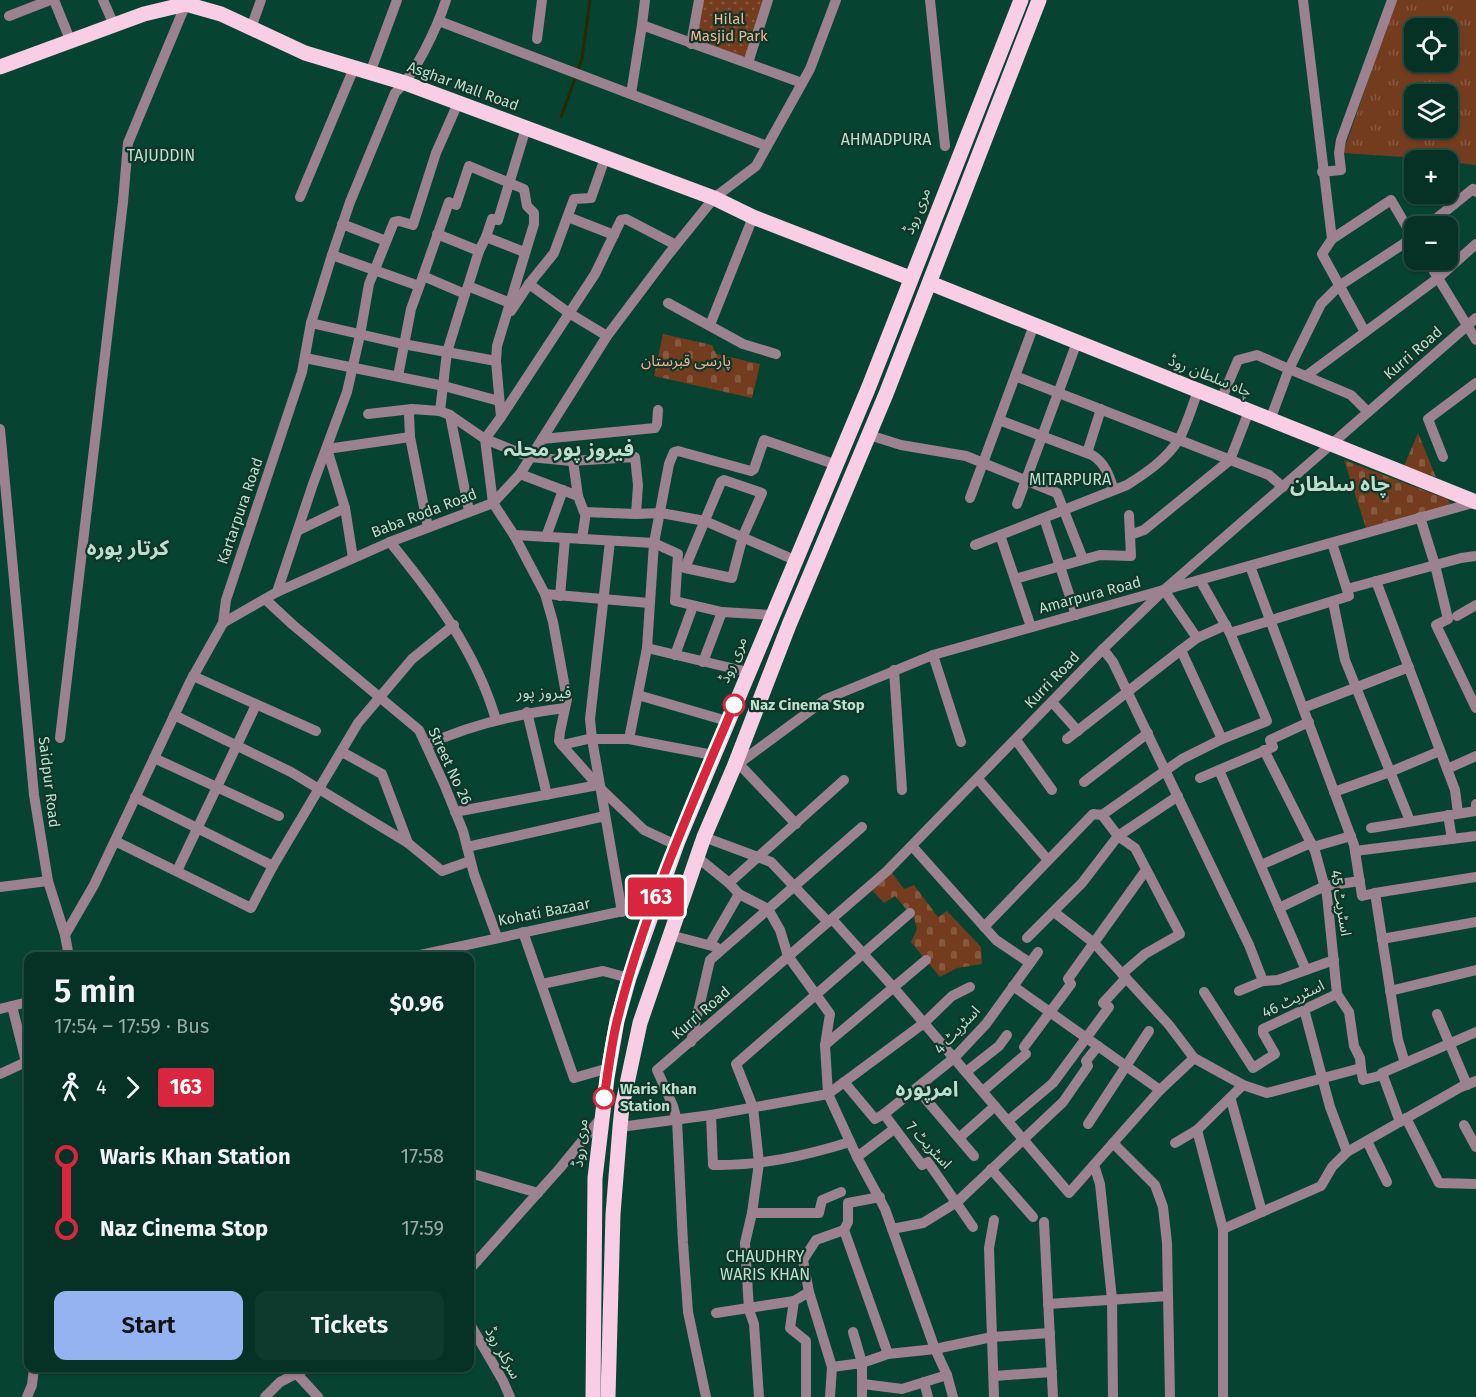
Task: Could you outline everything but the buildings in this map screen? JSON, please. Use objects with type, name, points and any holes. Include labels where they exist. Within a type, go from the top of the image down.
[{"type":"main road","name":"مری روڈ","points":[[593,1397],[595,1178],[609,1068],[617,1021],[629,978],[676,845],[772,615],[797,561],[834,464],[868,389],[1021,0]]},
{"type":"main road","points":[[608,1397],[613,1214],[621,1107],[640,1023],[704,837],[737,765],[789,625],[930,283],[1038,0]]},
{"type":"main road","name":"Asghar Mall Road","points":[[0,68],[114,25],[156,5],[187,2],[221,14],[305,53],[405,83],[714,198],[753,217],[910,278]]},
{"type":"main road","name":"چاہ سلطان روڈ","points":[[930,283],[1476,502]]},
{"type":"street","points":[[9,16],[52,0],[71,42]]},
{"type":"street","points":[[103,0],[114,25]]},
{"type":"street","points":[[251,28],[261,0]]},
{"type":"street","points":[[370,73],[397,0]]},
{"type":"street","name":"Kartarpura Road","points":[[64,934],[94,885],[193,676],[223,623],[226,600],[305,358],[311,323],[342,224],[395,93],[405,83],[439,21],[446,0]]},
{"type":"street","points":[[537,39],[542,0]]},
{"type":"street","points":[[631,94],[645,0]]},
{"type":"street","points":[[691,44],[699,0]]},
{"type":"street","points":[[748,63],[768,0]]},
{"type":"street","name":"Baba Roda Road","points":[[223,623],[277,592],[353,558],[493,503],[520,474],[607,336],[676,245],[714,198],[756,166],[810,69],[836,0]]},
{"type":"street","points":[[930,0],[945,146]]},
{"type":"street","points":[[1303,0],[1322,172],[1332,239]]},
{"type":"street","points":[[1322,172],[1341,170],[1339,153],[1341,140],[1392,0]]},
{"type":"street","points":[[60,738],[122,213],[128,143],[187,2]]},
{"type":"street","points":[[439,21],[767,146]]},
{"type":"street","points":[[642,24],[691,44],[802,83]]},
{"type":"street","points":[[300,196],[354,68]]},
{"type":"street","points":[[277,592],[347,392],[369,284],[396,220],[413,225],[436,153],[458,103]]},
{"type":"street","points":[[469,511],[445,413],[444,386],[447,352],[479,251],[492,219],[498,220],[526,128]]},
{"type":"street","points":[[503,324],[529,284],[554,253],[574,199],[591,198],[605,158]]},
{"type":"street","points":[[398,376],[411,309],[449,202],[456,205],[469,166],[524,189],[527,206],[534,213],[534,224],[497,346],[496,361],[501,417]]},
{"type":"street","points":[[1439,216],[1473,189],[1476,192]]},
{"type":"street","points":[[1365,332],[1322,254],[1332,239],[1391,200],[1404,221]]},
{"type":"street","points":[[568,217],[614,236]]},
{"type":"street","points":[[710,325],[753,217]]},
{"type":"street","points":[[676,245],[626,219],[621,220],[595,274],[485,439],[493,503],[514,535],[545,594],[553,622],[567,699],[560,741],[599,786],[644,830],[676,845]]},
{"type":"street","points":[[342,224],[386,241]]},
{"type":"street","points":[[437,234],[479,251]]},
{"type":"street","points":[[486,237],[524,252]]},
{"type":"street","points":[[1270,420],[1289,369],[1321,304],[1339,286],[1404,244]]},
{"type":"street","points":[[1306,376],[1438,278],[1476,244]]},
{"type":"street","points":[[332,255],[375,270],[466,290],[510,303]]},
{"type":"street","points":[[1433,270],[1476,340]]},
{"type":"street","points":[[529,284],[569,313],[607,336]]},
{"type":"street","points":[[668,303],[743,344],[776,354]]},
{"type":"street","name":"Kurri Road","points":[[676,1120],[673,1106],[657,1071],[887,871],[1103,649],[1164,590],[1476,318]]},
{"type":"street","points":[[311,323],[360,335],[496,361]]},
{"type":"street","points":[[970,498],[1034,325]]},
{"type":"street","points":[[1017,504],[1077,342]]},
{"type":"street","points":[[1221,400],[1238,360],[1257,355],[1351,395],[1368,412]]},
{"type":"street","points":[[305,358],[444,386],[500,401]]},
{"type":"street","points":[[1015,376],[1269,475],[1283,487]]},
{"type":"street","points":[[1443,457],[1428,419],[1476,383]]},
{"type":"street","points":[[975,545],[1065,511],[1126,485],[1149,471],[1178,440],[1198,391]]},
{"type":"street","points":[[412,409],[409,414],[410,437],[428,527]]},
{"type":"street","points":[[368,414],[412,409],[445,413],[485,439],[530,457],[573,461],[635,457],[638,485],[636,514]]},
{"type":"street","points":[[1087,453],[1101,409]]},
{"type":"street","points":[[542,439],[655,428],[658,410]]},
{"type":"street","points":[[1130,536],[1144,530],[1230,460],[1249,411]]},
{"type":"street","points":[[999,420],[1100,460],[1106,468],[1114,490]]},
{"type":"street","name":"Saidpur Road","points":[[0,429],[5,554],[33,795],[48,878],[68,952]]},
{"type":"street","points":[[869,435],[885,441],[966,456],[1057,493],[1083,559]]},
{"type":"street","points":[[327,449],[410,437]]},
{"type":"street","points":[[629,739],[647,648],[654,543],[669,464],[676,451],[752,471],[764,440],[834,464]]},
{"type":"street","points":[[327,449],[345,508],[353,558]]},
{"type":"street","points":[[573,461],[578,496],[584,512],[661,513],[705,521],[797,561]]},
{"type":"street","points":[[520,474],[578,496]]},
{"type":"street","points":[[723,480],[762,493],[743,536],[732,578],[686,568],[723,480]]},
{"type":"street","points":[[546,537],[563,490]]},
{"type":"street","name":"Amarpura Road","points":[[737,765],[786,726],[826,699],[933,655],[1476,502]]},
{"type":"street","points":[[299,530],[345,508]]},
{"type":"street","points":[[582,539],[586,512]]},
{"type":"street","points":[[1015,579],[1100,555],[1131,556],[1129,514]]},
{"type":"street","points":[[1420,517],[1448,619],[1436,625],[1476,708]]},
{"type":"street","points":[[1044,518],[1076,615]]},
{"type":"street","points":[[514,535],[654,543],[678,554],[675,601],[722,612],[772,615]]},
{"type":"street","points":[[1000,535],[1031,627]]},
{"type":"street","points":[[560,596],[565,538]]},
{"type":"street","points":[[610,541],[590,719],[599,786],[622,912]]},
{"type":"street","points":[[390,542],[454,625],[481,680],[496,720]]},
{"type":"street","points":[[1067,739],[1197,638],[1228,629],[1272,621],[1349,596],[1332,543]]},
{"type":"street","points":[[1347,590],[1461,558],[1476,556]]},
{"type":"street","points":[[1250,566],[1351,836],[1362,896],[1476,877]]},
{"type":"street","points":[[1200,580],[1228,629],[1274,738]]},
{"type":"street","points":[[1376,581],[1455,790],[1452,839]]},
{"type":"street","points":[[1164,590],[1197,638]]},
{"type":"street","points":[[545,594],[649,603]]},
{"type":"street","name":"Street No 26","points":[[265,599],[292,625],[419,730],[455,812],[497,937]]},
{"type":"street","points":[[1333,602],[1345,660],[1410,821]]},
{"type":"street","points":[[1457,616],[1476,605]]},
{"type":"street","points":[[675,655],[693,606]]},
{"type":"street","points":[[703,662],[722,612]]},
{"type":"street","points":[[115,841],[251,908],[273,866],[358,723],[412,658],[454,625]]},
{"type":"street","points":[[647,648],[748,672]]},
{"type":"street","points":[[1103,649],[1113,662],[1148,733],[1249,945],[1263,981]]},
{"type":"street","points":[[1181,650],[1222,739]]},
{"type":"street","points":[[933,655],[961,742]]},
{"type":"street","points":[[1304,708],[1408,667]]},
{"type":"street","points":[[894,670],[902,790]]},
{"type":"street","points":[[193,676],[316,732]]},
{"type":"street","points":[[638,695],[727,721]]},
{"type":"street","points":[[1052,702],[1078,731]]},
{"type":"street","points":[[177,871],[256,705]]},
{"type":"street","points":[[427,745],[452,733],[496,720],[527,712],[565,708]]},
{"type":"street","points":[[527,712],[547,795]]},
{"type":"street","points":[[174,715],[291,772],[408,843],[442,871],[470,861]]},
{"type":"street","points":[[984,927],[1093,814],[1102,815],[1165,769],[1222,739],[1267,721]]},
{"type":"street","points":[[1200,778],[1273,747],[1270,740],[1309,722]]},
{"type":"street","points":[[1084,782],[1148,733]]},
{"type":"street","points":[[562,745],[592,739],[629,739],[713,754]]},
{"type":"street","points":[[1016,740],[1052,790]]},
{"type":"street","name":"اسٹریٹ 45","points":[[1264,750],[1312,845],[1325,886],[1337,994],[1349,1012],[1354,1046],[1360,1058],[1361,1068]]},
{"type":"street","points":[[1334,792],[1440,751]]},
{"type":"street","points":[[342,752],[382,774],[408,843]]},
{"type":"street","points":[[1447,769],[1476,756]]},
{"type":"street","points":[[154,758],[279,816]]},
{"type":"street","points":[[737,765],[796,824]]},
{"type":"street","points":[[1220,770],[1306,970]]},
{"type":"street","points":[[978,779],[1048,861]]},
{"type":"street","points":[[729,883],[844,780]]},
{"type":"street","points":[[455,812],[599,786]]},
{"type":"street","points":[[1027,938],[1082,883],[1118,836],[1178,796]]},
{"type":"street","points":[[135,797],[273,866]]},
{"type":"street","points":[[1371,828],[1476,811],[1476,804]]},
{"type":"street","points":[[1008,1121],[1053,1083],[1109,1007],[1103,1003],[1144,954],[1180,934],[1135,848],[1118,836],[1102,815]]},
{"type":"street","points":[[467,847],[605,816]]},
{"type":"street","points":[[691,1042],[710,960],[862,827]]},
{"type":"street","points":[[1261,865],[1312,845],[1351,836]]},
{"type":"street","points":[[1355,851],[1476,836]]},
{"type":"street","points":[[704,837],[771,862],[894,988],[1069,1193],[1160,1090],[1194,1058]]},
{"type":"street","points":[[912,846],[996,940],[1030,963]]},
{"type":"street","points":[[697,857],[739,894],[768,909],[780,930],[789,956],[830,1014],[825,1046],[828,1094],[857,1156],[880,1197],[935,1349],[947,1375],[953,1397]]},
{"type":"street","points":[[982,1091],[1025,1051],[1071,984],[1068,979],[1146,870]]},
{"type":"street","points":[[0,882],[48,878]]},
{"type":"street","points":[[0,887],[48,878]]},
{"type":"street","points":[[1279,908],[1325,886],[1360,881]]},
{"type":"street","points":[[1375,893],[1398,1040],[1405,1063]]},
{"type":"street","points":[[710,944],[739,894]]},
{"type":"street","name":"Kohati Bazaar","points":[[432,952],[683,898]]},
{"type":"street","points":[[1054,912],[1094,942],[1169,1025],[1194,1058],[1244,1085],[1267,1093],[1361,1068],[1364,1080],[1383,1074],[1476,1032]]},
{"type":"street","points":[[759,1397],[754,1324],[749,1310],[746,1243],[759,1163],[753,1107],[736,1064],[910,913]]},
{"type":"street","points":[[1382,939],[1476,922]]},
{"type":"street","points":[[523,932],[574,1078],[609,1068]]},
{"type":"street","points":[[670,935],[722,949]]},
{"type":"street","name":"اسٹریٹ 4","points":[[884,1114],[954,1058],[986,1024],[1038,952]]},
{"type":"street","points":[[825,1046],[926,960]]},
{"type":"street","points":[[1239,991],[1263,981],[1278,980],[1334,960]]},
{"type":"street","points":[[1390,991],[1476,970]]},
{"type":"street","points":[[542,984],[603,971],[629,978]]},
{"type":"street","points":[[1013,986],[1160,1090]]},
{"type":"street","points":[[620,1127],[711,1115],[828,1094],[924,1023],[952,996],[970,987]]},
{"type":"street","name":"اسٹریٹ 46","points":[[1204,992],[1253,1068],[1275,1054],[1262,1031],[1337,994]]},
{"type":"street","points":[[0,1009],[24,1003]]},
{"type":"street","points":[[12,1006],[24,1050]]},
{"type":"street","points":[[1304,1010],[1322,1080],[1347,1152]]},
{"type":"street","points":[[1223,1229],[1322,1186],[1332,1167],[1347,1152],[1472,1083],[1437,1014]]},
{"type":"street","points":[[1088,1124],[1149,1031]]},
{"type":"street","points":[[966,1072],[999,1046],[1007,1035]]},
{"type":"street","points":[[892,1230],[923,1223],[957,1202],[1063,1102],[1088,1066],[1086,1061],[1098,1046]]},
{"type":"street","points":[[0,1074],[24,1065]]},
{"type":"street","points":[[1383,1074],[1403,1120],[1439,1182],[1476,1184]]},
{"type":"street","points":[[844,1082],[875,1119],[884,1114]]},
{"type":"street","points":[[1175,1143],[1197,1130],[1231,1100],[1244,1085]]},
{"type":"street","points":[[917,1089],[974,1156]]},
{"type":"street","points":[[1231,1100],[1262,1212]]},
{"type":"street","points":[[959,1138],[995,1106]]},
{"type":"street","name":"اسٹریٹ 7","points":[[884,1114],[922,1165],[928,1162],[973,1227]]},
{"type":"street","points":[[711,1115],[713,1165],[741,1166],[807,1155],[850,1142]]},
{"type":"street","points":[[474,1265],[601,1118]]},
{"type":"street","points":[[676,1120],[688,1312],[706,1397]]},
{"type":"street","points":[[1464,1125],[1476,1147]]},
{"type":"street","points":[[857,1156],[894,1129]]},
{"type":"street","points":[[1197,1130],[1223,1229],[1223,1397]]},
{"type":"street","points":[[1366,1141],[1387,1182]]},
{"type":"street","points":[[1113,1143],[1155,1185],[1163,1207],[1166,1234],[1170,1397]]},
{"type":"street","points":[[1094,1165],[1100,1184],[1112,1299],[1113,1397]]},
{"type":"street","points":[[991,1169],[1033,1217]]},
{"type":"street","points":[[474,1174],[538,1193]]},
{"type":"street","points":[[752,1213],[819,1213],[822,1200],[841,1192]]},
{"type":"street","points":[[830,1397],[832,1367],[809,1292],[803,1260],[816,1240],[844,1230],[848,1222],[848,1203],[880,1197]]},
{"type":"street","points":[[994,1220],[989,1248],[994,1397]]},
{"type":"street","points":[[1044,1222],[1053,1397]]},
{"type":"street","points":[[844,1230],[888,1354]]},
{"type":"street","points":[[716,1313],[749,1310],[794,1301],[809,1292]]},
{"type":"street","points":[[1048,1304],[1168,1296]]},
{"type":"street","points":[[794,1301],[790,1328],[806,1341],[806,1397]]},
{"type":"street","name":"سرکلر روڈ","points":[[474,1330],[510,1397]]},
{"type":"street","points":[[853,1332],[862,1363],[862,1397]]},
{"type":"street","points":[[832,1367],[862,1363],[888,1354],[935,1349],[992,1337],[1050,1333]]},
{"type":"street","points":[[27,1397],[34,1372]]},
{"type":"street","points":[[994,1376],[1052,1372]]},
{"type":"street","points":[[265,1397],[280,1382],[296,1373],[318,1397]]},
{"type":"street","points":[[863,1384],[902,1389],[947,1375]]},
{"type":"street","points":[[924,1382],[928,1397]]},
{"type":"green space","name":"Hilal Masjid Park","points":[[699,0],[768,0],[748,63],[691,44]]},
{"type":"green space","points":[[1396,0],[1476,0],[1476,165],[1458,163],[1458,150],[1404,150],[1404,157],[1343,153]]},
{"type":"green space","name":"پارسی قبرستان","points":[[663,334],[712,345],[716,354],[760,364],[752,398],[654,376]]},
{"type":"green space","points":[[1418,433],[1436,477],[1404,466]]},
{"type":"green space","points":[[1344,460],[1447,499],[1452,505],[1366,528]]},
{"type":"green space","points":[[892,873],[904,889],[914,885],[938,917],[947,911],[981,947],[982,964],[957,968],[940,977],[911,942],[917,929],[914,918],[895,896],[884,903],[872,890]]},
{"type":"waterway","points":[[561,117],[582,59],[590,0]]},
{"type":"bus line","name":"163","points":[[604,1098],[617,1021],[629,978],[676,845],[734,705]]},
{"type":"place","name":"Naz Cinema Stop","points":[[734,705]]},
{"type":"place","name":"Waris Khan Station","points":[[604,1098]]},
{"type":"district","name":"AHMADPURA","points":[[886,139]]},
{"type":"district","name":"TAJUDDIN","points":[[161,155]]},
{"type":"district","name":"فیروز پور محلہ","points":[[569,449]]},
{"type":"district","name":"MITARPURA","points":[[1070,479]]},
{"type":"district","name":"چاہ سلطان","points":[[1340,484]]},
{"type":"district","name":"کرتار پورہ","points":[[128,548]]},
{"type":"district","name":"فیروز پور","points":[[544,692]]},
{"type":"district","name":"امرپورہ","points":[[927,1089]]},
{"type":"district","name":"CHAUDHRY WARIS KHAN","points":[[765,1265]]}]
